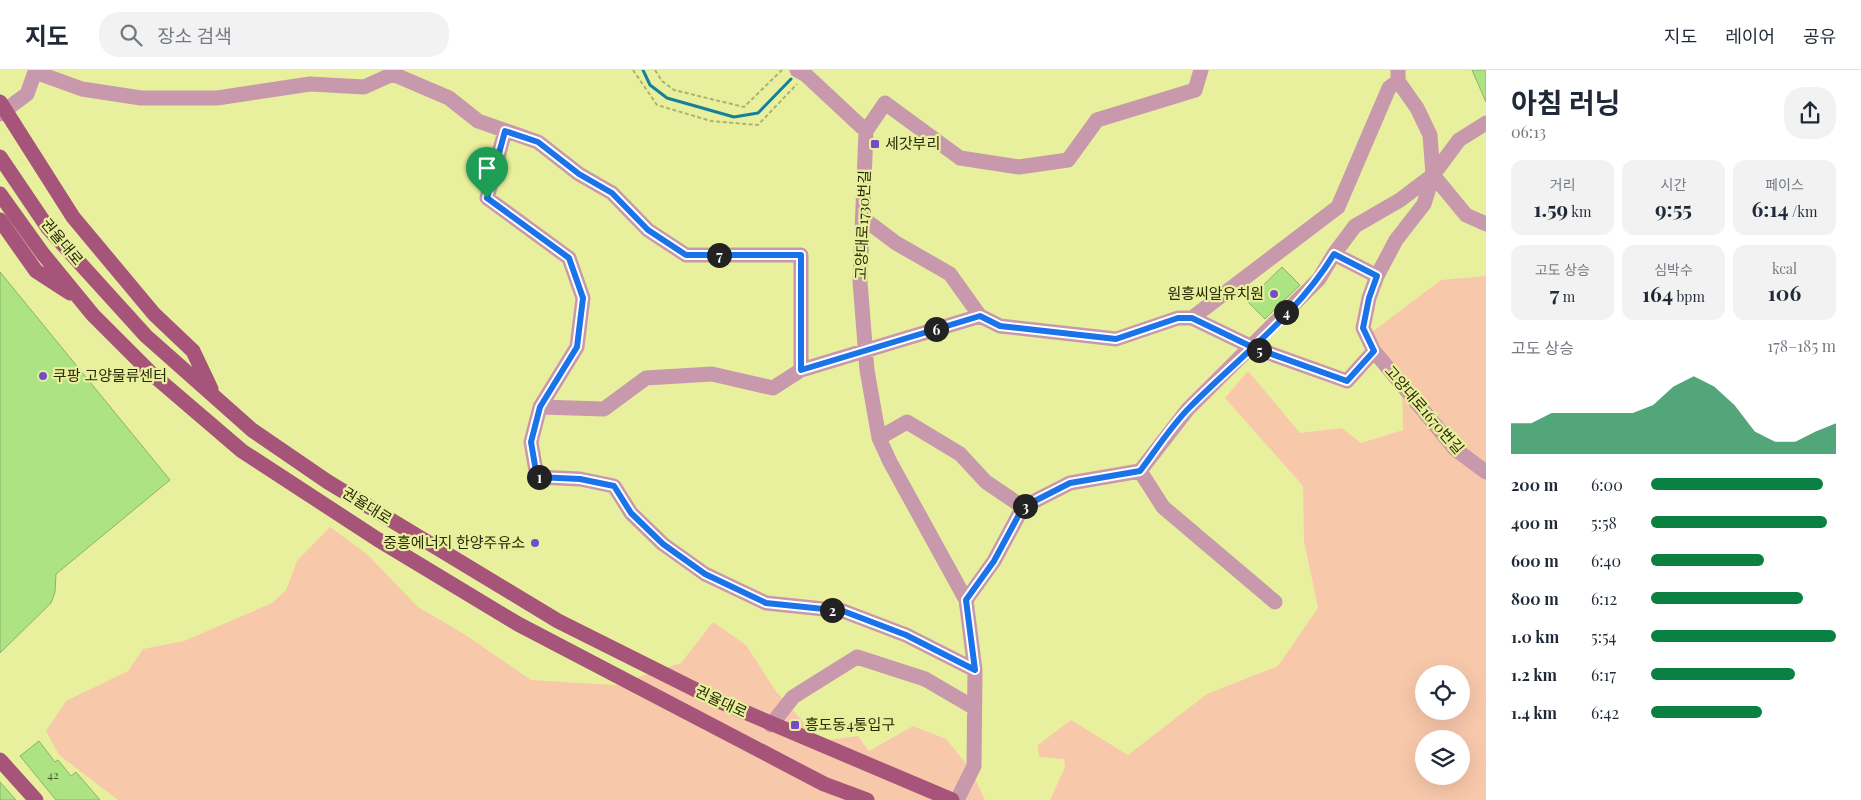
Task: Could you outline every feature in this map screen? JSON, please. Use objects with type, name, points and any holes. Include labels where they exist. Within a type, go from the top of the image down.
[{"type":"main road","points":[[1,109],[73,217],[154,314],[193,351],[215,397]]},
{"type":"main road","name":"권율대로","points":[[1,159],[48,228],[146,336],[252,430],[328,482],[558,621],[714,699],[771,725],[952,800]]},
{"type":"main road","name":"권율대로","points":[[0,194],[44,254],[82,301],[152,374],[242,451],[369,534],[518,624],[824,784],[867,800]]},
{"type":"main road","points":[[0,220],[36,271],[82,301]]},
{"type":"main road","points":[[0,760],[33,799]]},
{"type":"street","points":[[802,73],[866,131],[884,103],[960,158],[1019,167],[1068,160],[1097,120],[1195,90],[1201,70]]},
{"type":"street","points":[[1,109],[27,94],[34,71],[82,89],[141,98],[217,98],[310,84],[364,87],[395,72],[449,98],[478,121],[538,142],[579,174],[612,193],[648,230],[686,255],[801,255],[801,370]]},
{"type":"street","points":[[1192,318],[1338,207],[1389,88],[1398,76]]},
{"type":"street","name":"고양대로1670번길","points":[[1398,76],[1430,135],[1433,175],[1424,204],[1396,240],[1377,276],[1369,298],[1363,328],[1374,351],[1455,449],[1486,472]]},
{"type":"street","points":[[966,600],[994,561],[1023,507],[1070,483],[1140,471],[1188,409],[1319,278],[1355,226],[1400,200],[1433,175],[1459,140],[1486,123]]},
{"type":"street","points":[[505,131],[487,198],[569,258],[583,298],[577,347],[540,407],[531,442],[537,477],[580,479],[614,486],[631,513],[663,544],[705,574],[766,603],[843,611],[906,635],[975,670]]},
{"type":"street","name":"고양대로1730번길","points":[[866,131],[860,282],[865,350],[879,438],[890,462],[966,600],[975,670],[973,707],[974,766],[957,800]]},
{"type":"street","points":[[1433,175],[1466,215],[1486,224]]},
{"type":"street","points":[[864,219],[896,243],[950,274],[980,316],[1000,326],[1116,339],[1178,318],[1192,318],[1252,347],[1347,381],[1374,351]]},
{"type":"street","points":[[1334,254],[1377,276]]},
{"type":"street","points":[[540,407],[604,409],[646,378],[712,374],[773,388],[801,370],[980,316]]},
{"type":"street","points":[[879,438],[907,422],[960,454],[986,482],[1023,507]]},
{"type":"street","points":[[1140,471],[1163,506],[1275,602]]},
{"type":"street","points":[[771,725],[793,697],[858,656],[925,679],[973,707]]},
{"type":"path","points":[[633,70],[657,105],[711,121],[758,125],[802,73]]},
{"type":"path","points":[[655,70],[662,81],[674,90],[744,107],[782,70]]},
{"type":"shaded area","points":[[1486,276],[1486,800],[1050,800],[1065,767],[1064,759],[1039,757],[1038,745],[1071,720],[1128,755],[1207,694],[1278,666],[1318,608],[1304,541],[1303,486],[1225,398],[1248,371],[1300,433],[1342,428],[1361,443],[1403,430],[1402,382],[1372,332],[1441,280]]},
{"type":"shaded area","points":[[330,527],[368,555],[418,607],[464,634],[531,680],[615,685],[681,663],[713,622],[746,645],[775,690],[820,741],[858,736],[869,751],[913,726],[946,739],[971,770],[985,800],[118,800],[59,755],[46,731],[66,701],[128,671],[143,649],[184,641],[272,603],[286,590],[297,561]]},
{"type":"building","points":[[1472,70],[1486,70],[1486,102]]},
{"type":"building","name":"원흥씨알유치원","points":[[1282,267],[1300,285],[1265,319],[1247,301]]},
{"type":"building","name":"쿠팡 고양물류센터","points":[[0,272],[170,480],[56,574],[55,592],[51,603],[0,653]]},
{"type":"building","points":[[39,741],[55,762],[58,760],[71,776],[76,772],[100,800],[56,800],[20,756]]},
{"type":"building","points":[[0,782],[16,800],[0,800]]},
{"type":"waterway","points":[[643,70],[650,85],[667,98],[734,117],[758,113],[791,79]]},
{"type":"place","name":"세갓부리","points":[[875,144]]},
{"type":"place","name":"원흥씨알유치원","points":[[1274,294]]},
{"type":"place","name":"쿠팡 고양물류센터","points":[[43,376]]},
{"type":"place","name":"중흥에너지 한양주유소","points":[[535,543]]},
{"type":"place","name":"흥도동4통입구","points":[[795,725]]},
{"type":"route","points":[[487,198],[505,131],[538,142],[579,174],[612,193],[648,230],[686,255],[801,255],[801,370],[980,316],[1000,326],[1116,339],[1178,318],[1192,318],[1252,347],[1347,381],[1374,351],[1363,328],[1369,298],[1377,276],[1334,254],[1319,278],[1252,347],[1188,409],[1140,471],[1070,483],[1023,507],[994,561],[966,600],[975,670],[906,635],[843,611],[766,603],[705,574],[663,544],[631,513],[614,486],[580,479],[537,477],[531,442],[540,407],[577,347],[583,298],[569,258],[487,198]]}]
